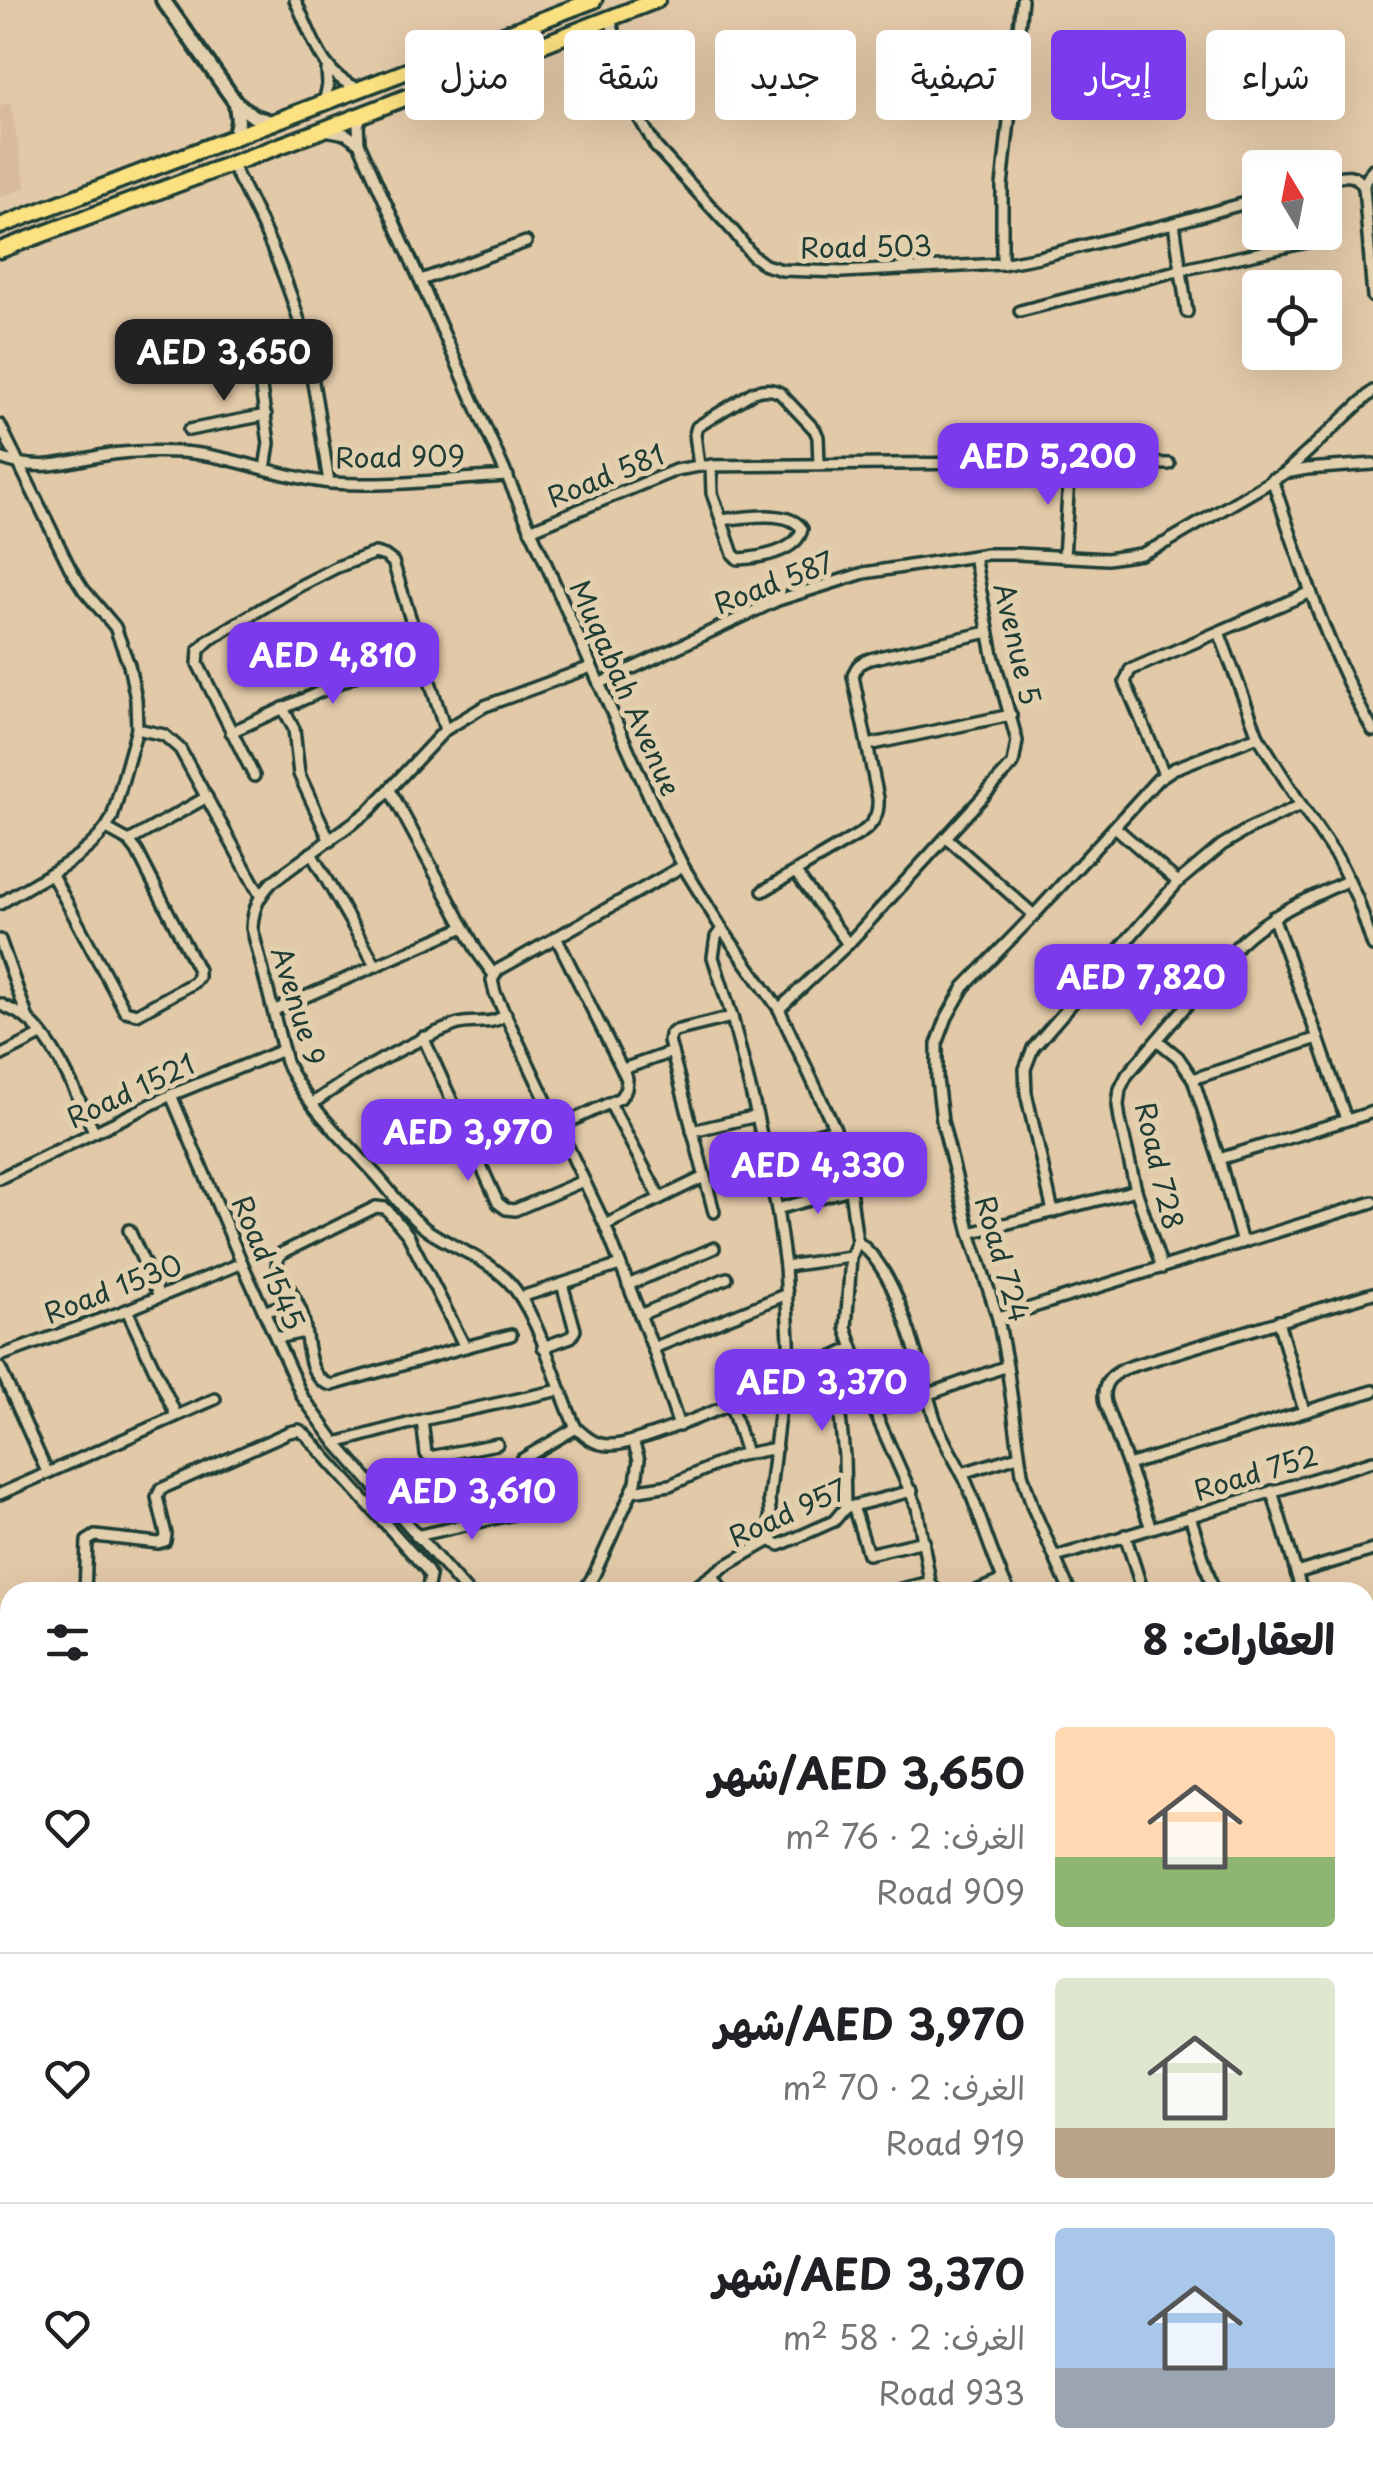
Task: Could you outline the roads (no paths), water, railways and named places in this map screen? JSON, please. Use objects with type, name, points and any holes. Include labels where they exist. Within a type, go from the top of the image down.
[{"type":"main road","points":[[515,30],[594,0]]},
{"type":"main road","points":[[544,43],[657,0]]},
{"type":"main road","points":[[0,226],[405,72]]},
{"type":"main road","points":[[0,250],[405,97]]},
{"type":"street","points":[[162,0],[236,103],[253,116],[273,123]]},
{"type":"street","points":[[295,0],[327,67],[342,81],[361,89]]},
{"type":"street","points":[[1002,264],[1002,186],[1022,0]]},
{"type":"street","name":"Road 503","points":[[610,18],[635,110],[656,147],[752,255],[782,270],[842,272],[1002,264],[1242,204]]},
{"type":"street","points":[[324,103],[327,67]]},
{"type":"street","points":[[234,138],[238,121],[236,103]]},
{"type":"street","name":"Muqabah Avenue","points":[[362,114],[357,131],[360,142],[683,866],[779,1009],[835,1129],[850,1189],[857,1242],[851,1257],[845,1318],[874,1410],[918,1507],[930,1582]]},
{"type":"street","points":[[322,130],[346,134],[360,142]]},
{"type":"street","points":[[231,164],[279,264],[298,317],[330,482]]},
{"type":"street","points":[[1363,186],[1373,169]]},
{"type":"street","points":[[1342,176],[1352,175],[1363,186],[1373,297]]},
{"type":"street","points":[[1174,224],[1186,312]]},
{"type":"street","points":[[421,280],[526,242]]},
{"type":"street","points":[[1020,311],[1271,250]]},
{"type":"street","points":[[258,374],[269,443],[264,469]]},
{"type":"street","name":"Road 581","points":[[698,466],[697,427],[762,389],[780,393],[815,430],[820,464]]},
{"type":"street","points":[[1285,472],[1373,391]]},
{"type":"street","points":[[189,430],[266,415]]},
{"type":"street","points":[[0,425],[76,579],[115,627],[134,684],[136,729],[107,829],[89,847],[0,904]]},
{"type":"street","name":"Road 909","points":[[0,458],[41,467],[106,455],[186,452],[330,482],[508,476]]},
{"type":"street","points":[[1064,558],[1070,462]]},
{"type":"street","name":"Road 581","points":[[530,530],[676,470],[698,466],[1169,464]]},
{"type":"street","name":"Avenue 5","points":[[779,1009],[848,944],[1013,764],[1017,742],[988,632],[974,556],[1107,559],[1141,554],[1285,472],[1373,464]]},
{"type":"street","points":[[710,465],[712,493],[733,554],[738,558],[754,558],[784,549],[796,542],[802,529],[795,520],[782,517],[722,520]]},
{"type":"street","points":[[1272,478],[1311,592],[1354,696],[1373,731]]},
{"type":"street","points":[[254,776],[198,664],[199,650],[209,640],[337,567],[375,553],[392,562],[444,730]]},
{"type":"street","name":"Road 587","points":[[599,684],[806,590],[894,568],[974,556]]},
{"type":"street","points":[[1164,774],[1128,688],[1126,675],[1130,670],[1311,592]]},
{"type":"street","points":[[763,891],[870,827],[876,819],[878,798],[853,676],[856,668],[862,662],[988,632]]},
{"type":"street","points":[[1219,632],[1258,736],[1349,880],[1373,946]]},
{"type":"street","points":[[231,732],[419,646]]},
{"type":"street","points":[[136,729],[164,735],[180,749],[260,895],[369,811],[444,730],[485,706],[591,666]]},
{"type":"street","points":[[284,708],[294,729],[299,774],[330,841]]},
{"type":"street","points":[[868,745],[1011,714]]},
{"type":"street","name":"Road 724","points":[[1066,1582],[1033,1508],[1018,1456],[998,1318],[970,1233],[942,1120],[937,1044],[964,988],[1164,774],[1258,736]]},
{"type":"street","points":[[390,790],[483,961],[494,974]]},
{"type":"street","points":[[130,841],[207,797]]},
{"type":"street","points":[[1054,1212],[1026,1093],[1026,1069],[1034,1048],[1178,882],[1234,838],[1301,804]]},
{"type":"street","points":[[1116,827],[1178,882]]},
{"type":"street","points":[[51,873],[124,1011],[137,1014],[193,983],[198,970],[137,850],[130,841],[107,829]]},
{"type":"street","points":[[947,838],[1034,915]]},
{"type":"street","points":[[311,853],[376,966]]},
{"type":"street","points":[[680,1426],[604,1225],[492,986],[498,970],[683,866]]},
{"type":"street","points":[[796,873],[848,944]]},
{"type":"street","name":"Road 728","points":[[1162,1268],[1136,1190],[1120,1120],[1120,1090],[1127,1075],[1239,944],[1273,917],[1349,880]]},
{"type":"street","name":"Avenue 9","points":[[260,895],[252,928],[291,1073],[416,1221],[508,1280],[521,1297],[576,1428]]},
{"type":"street","points":[[1273,917],[1346,1119]]},
{"type":"street","points":[[274,1010],[464,927]]},
{"type":"street","points":[[722,928],[713,946],[713,957],[757,1116],[785,1266],[787,1380],[769,1499],[772,1538]]},
{"type":"street","points":[[556,937],[627,1078],[620,1098],[558,1127]]},
{"type":"street","points":[[0,940],[28,1019]]},
{"type":"street","points":[[0,1004],[28,1019],[41,1034],[63,1068],[94,1131]]},
{"type":"street","points":[[313,1103],[366,1068],[423,1038],[465,1021],[490,1022],[506,1014]]},
{"type":"street","points":[[714,1212],[669,1040],[675,1031],[732,1017]]},
{"type":"street","points":[[0,1056],[41,1034]]},
{"type":"street","points":[[423,1038],[498,1203],[515,1210],[583,1181]]},
{"type":"street","points":[[1192,1079],[1318,1038]]},
{"type":"street","points":[[1157,1040],[1178,1057],[1192,1079],[1242,1243]]},
{"type":"street","name":"Road 1521","points":[[0,1178],[172,1094],[283,1050]]},
{"type":"street","points":[[623,1069],[672,1052]]},
{"type":"street","name":"Road 1545","points":[[172,1094],[302,1396],[336,1443],[458,1582]]},
{"type":"street","points":[[610,1103],[660,1198]]},
{"type":"street","points":[[1219,1159],[1373,1112]]},
{"type":"street","points":[[692,1131],[757,1116]]},
{"type":"street","points":[[764,1149],[835,1129]]},
{"type":"street","points":[[604,1225],[704,1177]]},
{"type":"street","points":[[776,1209],[850,1189]]},
{"type":"street","points":[[970,1233],[1136,1190]]},
{"type":"street","points":[[998,1318],[1373,1202]]},
{"type":"street","points":[[465,1347],[408,1235],[380,1207],[282,1253],[276,1262],[303,1315],[306,1346],[324,1384],[332,1385],[510,1335]]},
{"type":"street","points":[[129,1230],[159,1296]]},
{"type":"street","points":[[857,1242],[892,1286],[940,1431],[962,1473],[1003,1580],[998,1582]]},
{"type":"street","points":[[628,1286],[714,1248]]},
{"type":"street","points":[[785,1266],[851,1257]]},
{"type":"street","name":"Road 1530","points":[[0,1356],[242,1263]]},
{"type":"street","points":[[521,1297],[620,1265]]},
{"type":"street","points":[[640,1315],[726,1278]]},
{"type":"street","points":[[543,1348],[571,1337],[575,1330],[562,1284]]},
{"type":"street","points":[[1151,1528],[1103,1394],[1109,1378],[1119,1370],[1373,1293]]},
{"type":"street","points":[[653,1348],[786,1294]]},
{"type":"street","points":[[264,1312],[295,1300]]},
{"type":"street","points":[[127,1310],[176,1415]]},
{"type":"street","name":"Road 752","points":[[1278,1322],[1304,1412]]},
{"type":"street","points":[[276,1338],[304,1332]]},
{"type":"street","points":[[520,1460],[576,1428],[604,1445],[633,1441],[680,1426],[853,1348]]},
{"type":"street","points":[[834,1357],[849,1507],[868,1554],[924,1541]]},
{"type":"street","points":[[874,1410],[1007,1366]]},
{"type":"street","points":[[0,1368],[48,1472]]},
{"type":"street","points":[[336,1443],[560,1390]]},
{"type":"street","name":"Road 752","points":[[1128,1465],[1373,1391]]},
{"type":"street","points":[[0,1494],[216,1399]]},
{"type":"street","points":[[731,1406],[746,1453]]},
{"type":"street","points":[[422,1420],[426,1454],[430,1457],[497,1444]]},
{"type":"street","points":[[86,1582],[90,1538],[165,1541],[157,1497],[161,1489],[299,1430],[426,1569],[429,1582]]},
{"type":"street","points":[[589,1582],[632,1491],[639,1467],[633,1441]]},
{"type":"street","points":[[632,1491],[670,1485],[746,1453],[776,1448]]},
{"type":"street","points":[[962,1473],[1018,1456]]},
{"type":"street","name":"Road 752","points":[[1056,1557],[1373,1461]]},
{"type":"street","points":[[1272,1490],[1299,1582]]},
{"type":"street","name":"Road 957","points":[[703,1582],[772,1538],[780,1545],[834,1521],[849,1507],[912,1491]]},
{"type":"street","points":[[416,1536],[519,1513]]},
{"type":"street","points":[[1190,1516],[1211,1582]]},
{"type":"street","points":[[1126,1536],[1140,1582]]},
{"type":"street","points":[[1296,1573],[1373,1550]]},
{"type":"street","points":[[713,1575],[717,1582]]}]
